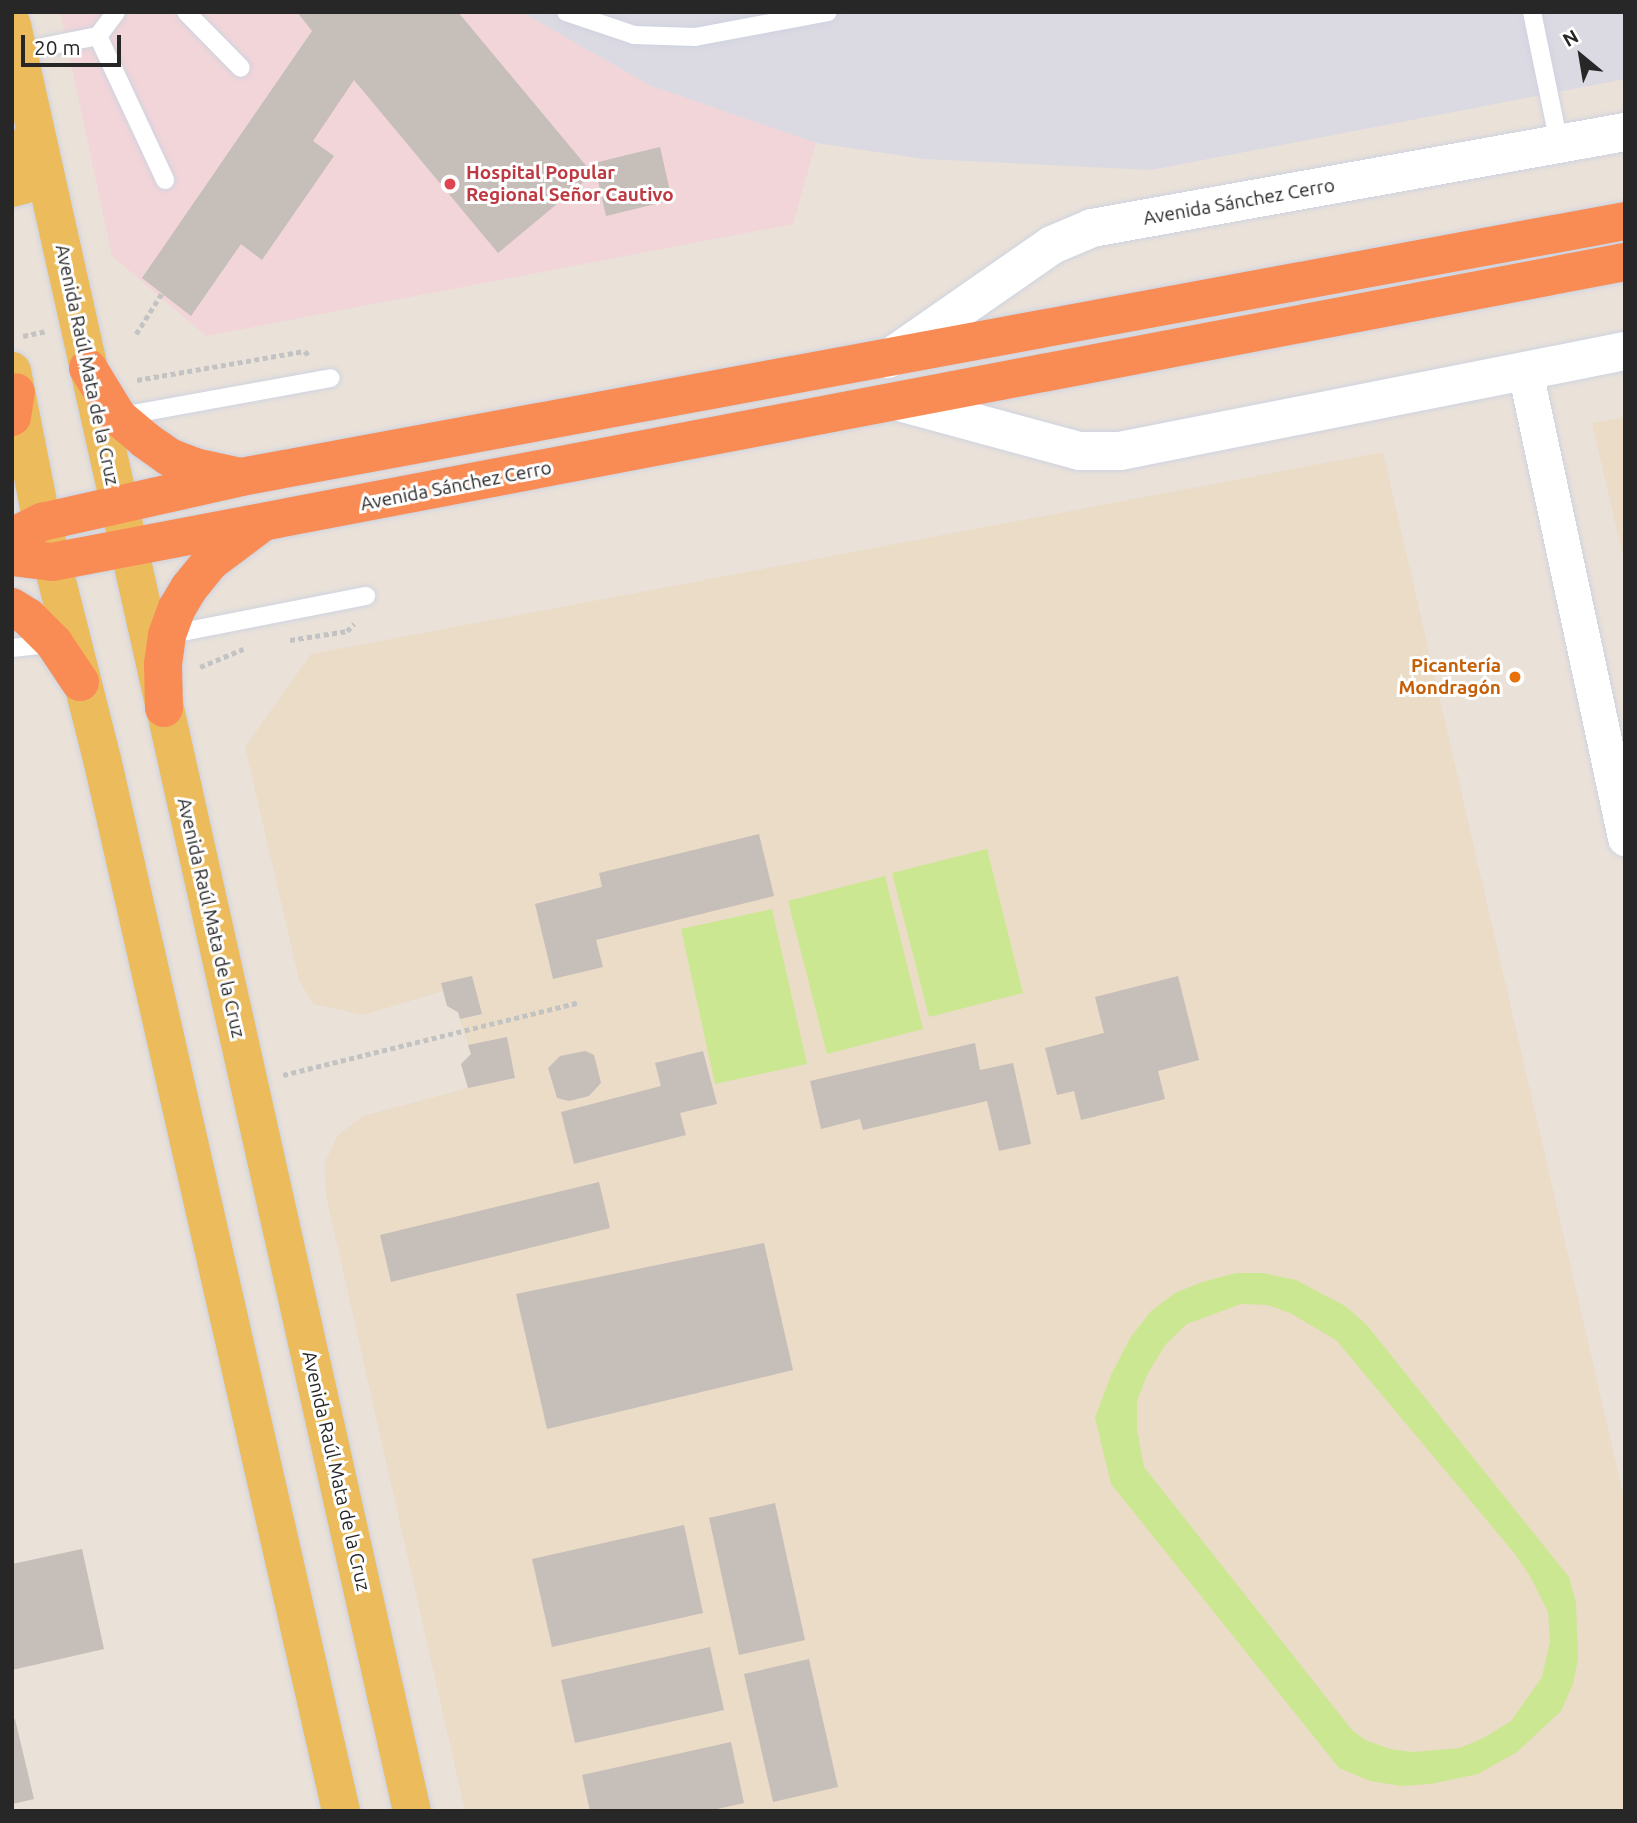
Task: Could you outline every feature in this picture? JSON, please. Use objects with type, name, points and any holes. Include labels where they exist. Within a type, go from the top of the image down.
[{"type":"highway","name":"Avenida Sánchez Cerro","points":[[27,529],[242,477],[1625,221]]},
{"type":"highway","name":"Avenida Sánchez Cerro","points":[[12,557],[52,562],[1625,262]]},
{"type":"highway","points":[[88,368],[118,417],[169,457],[195,467],[242,477]]},
{"type":"highway","points":[[164,708],[163,664],[167,635],[189,588],[229,545],[264,522]]},
{"type":"highway","points":[[12,607],[28,617],[54,643],[80,682]]},
{"type":"main road","name":"Avenida Raúl Mata de la Cruz","points":[[15,38],[412,1811]]},
{"type":"main road","points":[[12,188],[23,185],[32,164],[30,104]]},
{"type":"main road","name":"Avenida Sánchez Cerro","points":[[888,359],[1052,245],[1092,228],[1625,132]]},
{"type":"main road","name":"Avenida Sánchez Cerro","points":[[899,402],[1079,451],[1120,451],[1625,351]]},
{"type":"main road","points":[[14,393],[27,529],[52,562],[80,682],[102,759],[341,1811]]},
{"type":"street","points":[[1525,371],[1625,838]]},
{"type":"lane","points":[[97,36],[116,12]]},
{"type":"lane","points":[[186,12],[241,68]]},
{"type":"lane","points":[[566,12],[634,35],[695,37],[828,12]]},
{"type":"lane","points":[[1532,12],[1559,144]]},
{"type":"lane","points":[[15,38],[97,36]]},
{"type":"lane","points":[[97,36],[165,180]]},
{"type":"lane","points":[[118,417],[324,379]]},
{"type":"lane","points":[[167,635],[360,597]]},
{"type":"lane","points":[[12,648],[54,643]]},
{"type":"path","points":[[136,334],[162,293]]},
{"type":"path","points":[[12,338],[79,328]]},
{"type":"path","points":[[128,378],[150,380],[305,351],[324,379]]},
{"type":"path","points":[[279,642],[353,628],[360,597]]},
{"type":"path","points":[[194,673],[223,654],[251,647]]},
{"type":"path","points":[[275,1077],[580,1002]]},
{"type":"shaded area","name":"Hospital Popular Regional Señor Cautivo","points":[[60,12],[521,12],[651,86],[816,143],[793,224],[206,336],[112,256]]},
{"type":"shaded area","points":[[521,12],[1625,12],[1625,79],[1151,170],[924,159],[816,143],[651,86]]},
{"type":"shaded area","points":[[1625,417],[1625,565],[1592,423]]},
{"type":"shaded area","points":[[1383,452],[1625,1502],[1625,1811],[465,1811],[326,1196],[325,1162],[338,1135],[363,1116],[468,1088],[461,1064],[471,1054],[458,1013],[447,1006],[443,991],[363,1015],[313,1004],[299,980],[245,747],[311,654]]},
{"type":"green space","points":[[987,849],[1023,993],[929,1017],[892,873]]},
{"type":"green space","points":[[885,876],[923,1029],[827,1054],[788,901]]},
{"type":"green space","points":[[772,909],[807,1064],[715,1084],[681,929]]},
{"type":"green space","points":[[1236,1273],[1263,1273],[1296,1280],[1345,1306],[1366,1324],[1569,1577],[1576,1603],[1578,1659],[1573,1684],[1561,1711],[1517,1752],[1478,1774],[1431,1784],[1401,1786],[1370,1781],[1339,1768],[1111,1484],[1095,1418],[1111,1375],[1130,1338],[1151,1311],[1175,1293]],"holes":[[[1241,1304],[1268,1305],[1290,1313],[1336,1340],[1515,1554],[1531,1578],[1548,1612],[1550,1641],[1542,1677],[1511,1721],[1485,1737],[1460,1748],[1413,1752],[1390,1749],[1365,1740],[1352,1730],[1144,1467],[1137,1429],[1137,1401],[1148,1373],[1166,1344],[1187,1324]]]},
{"type":"building","points":[[297,12],[458,12],[593,174],[498,253],[354,80],[313,141],[334,156],[262,260],[241,244],[191,316],[142,278],[312,31]]},
{"type":"building","points":[[660,147],[672,200],[606,216],[594,163]]},
{"type":"building","points":[[759,834],[774,896],[596,940],[603,967],[553,979],[535,904],[602,887],[599,873]]},
{"type":"building","points":[[472,976],[482,1014],[460,1019],[458,1012],[447,1006],[441,983]]},
{"type":"building","points":[[1178,976],[1199,1060],[1158,1071],[1165,1099],[1081,1120],[1074,1091],[1057,1095],[1045,1048],[1104,1033],[1095,997]]},
{"type":"building","points":[[507,1037],[515,1078],[468,1088],[461,1064],[471,1054],[468,1045]]},
{"type":"building","points":[[975,1043],[980,1070],[1013,1063],[1031,1144],[999,1151],[987,1101],[863,1130],[860,1119],[821,1129],[810,1081]]},
{"type":"building","points":[[585,1051],[594,1055],[601,1083],[589,1096],[569,1101],[557,1098],[548,1068],[560,1056]]},
{"type":"building","points":[[703,1051],[717,1104],[680,1113],[686,1135],[574,1164],[561,1112],[661,1086],[655,1063]]},
{"type":"building","points":[[599,1182],[610,1228],[391,1282],[380,1235]]},
{"type":"building","points":[[764,1243],[793,1370],[547,1429],[516,1294]]},
{"type":"building","points":[[775,1503],[805,1640],[739,1655],[709,1518]]},
{"type":"building","points":[[684,1525],[703,1613],[552,1647],[532,1559]]},
{"type":"building","points":[[82,1549],[104,1649],[12,1670],[12,1564]]},
{"type":"building","points":[[710,1647],[724,1710],[575,1743],[561,1680]]},
{"type":"building","points":[[809,1659],[838,1787],[773,1802],[744,1674]]},
{"type":"building","points":[[15,1719],[34,1799],[12,1804],[12,1720]]},
{"type":"building","points":[[731,1742],[744,1803],[708,1811],[590,1811],[582,1775]]},
{"type":"place","name":"Hospital Popular Regional Señor Cautivo","points":[[450,184]]},
{"type":"place","name":"Picantería Mondragón","points":[[1515,677]]}]
